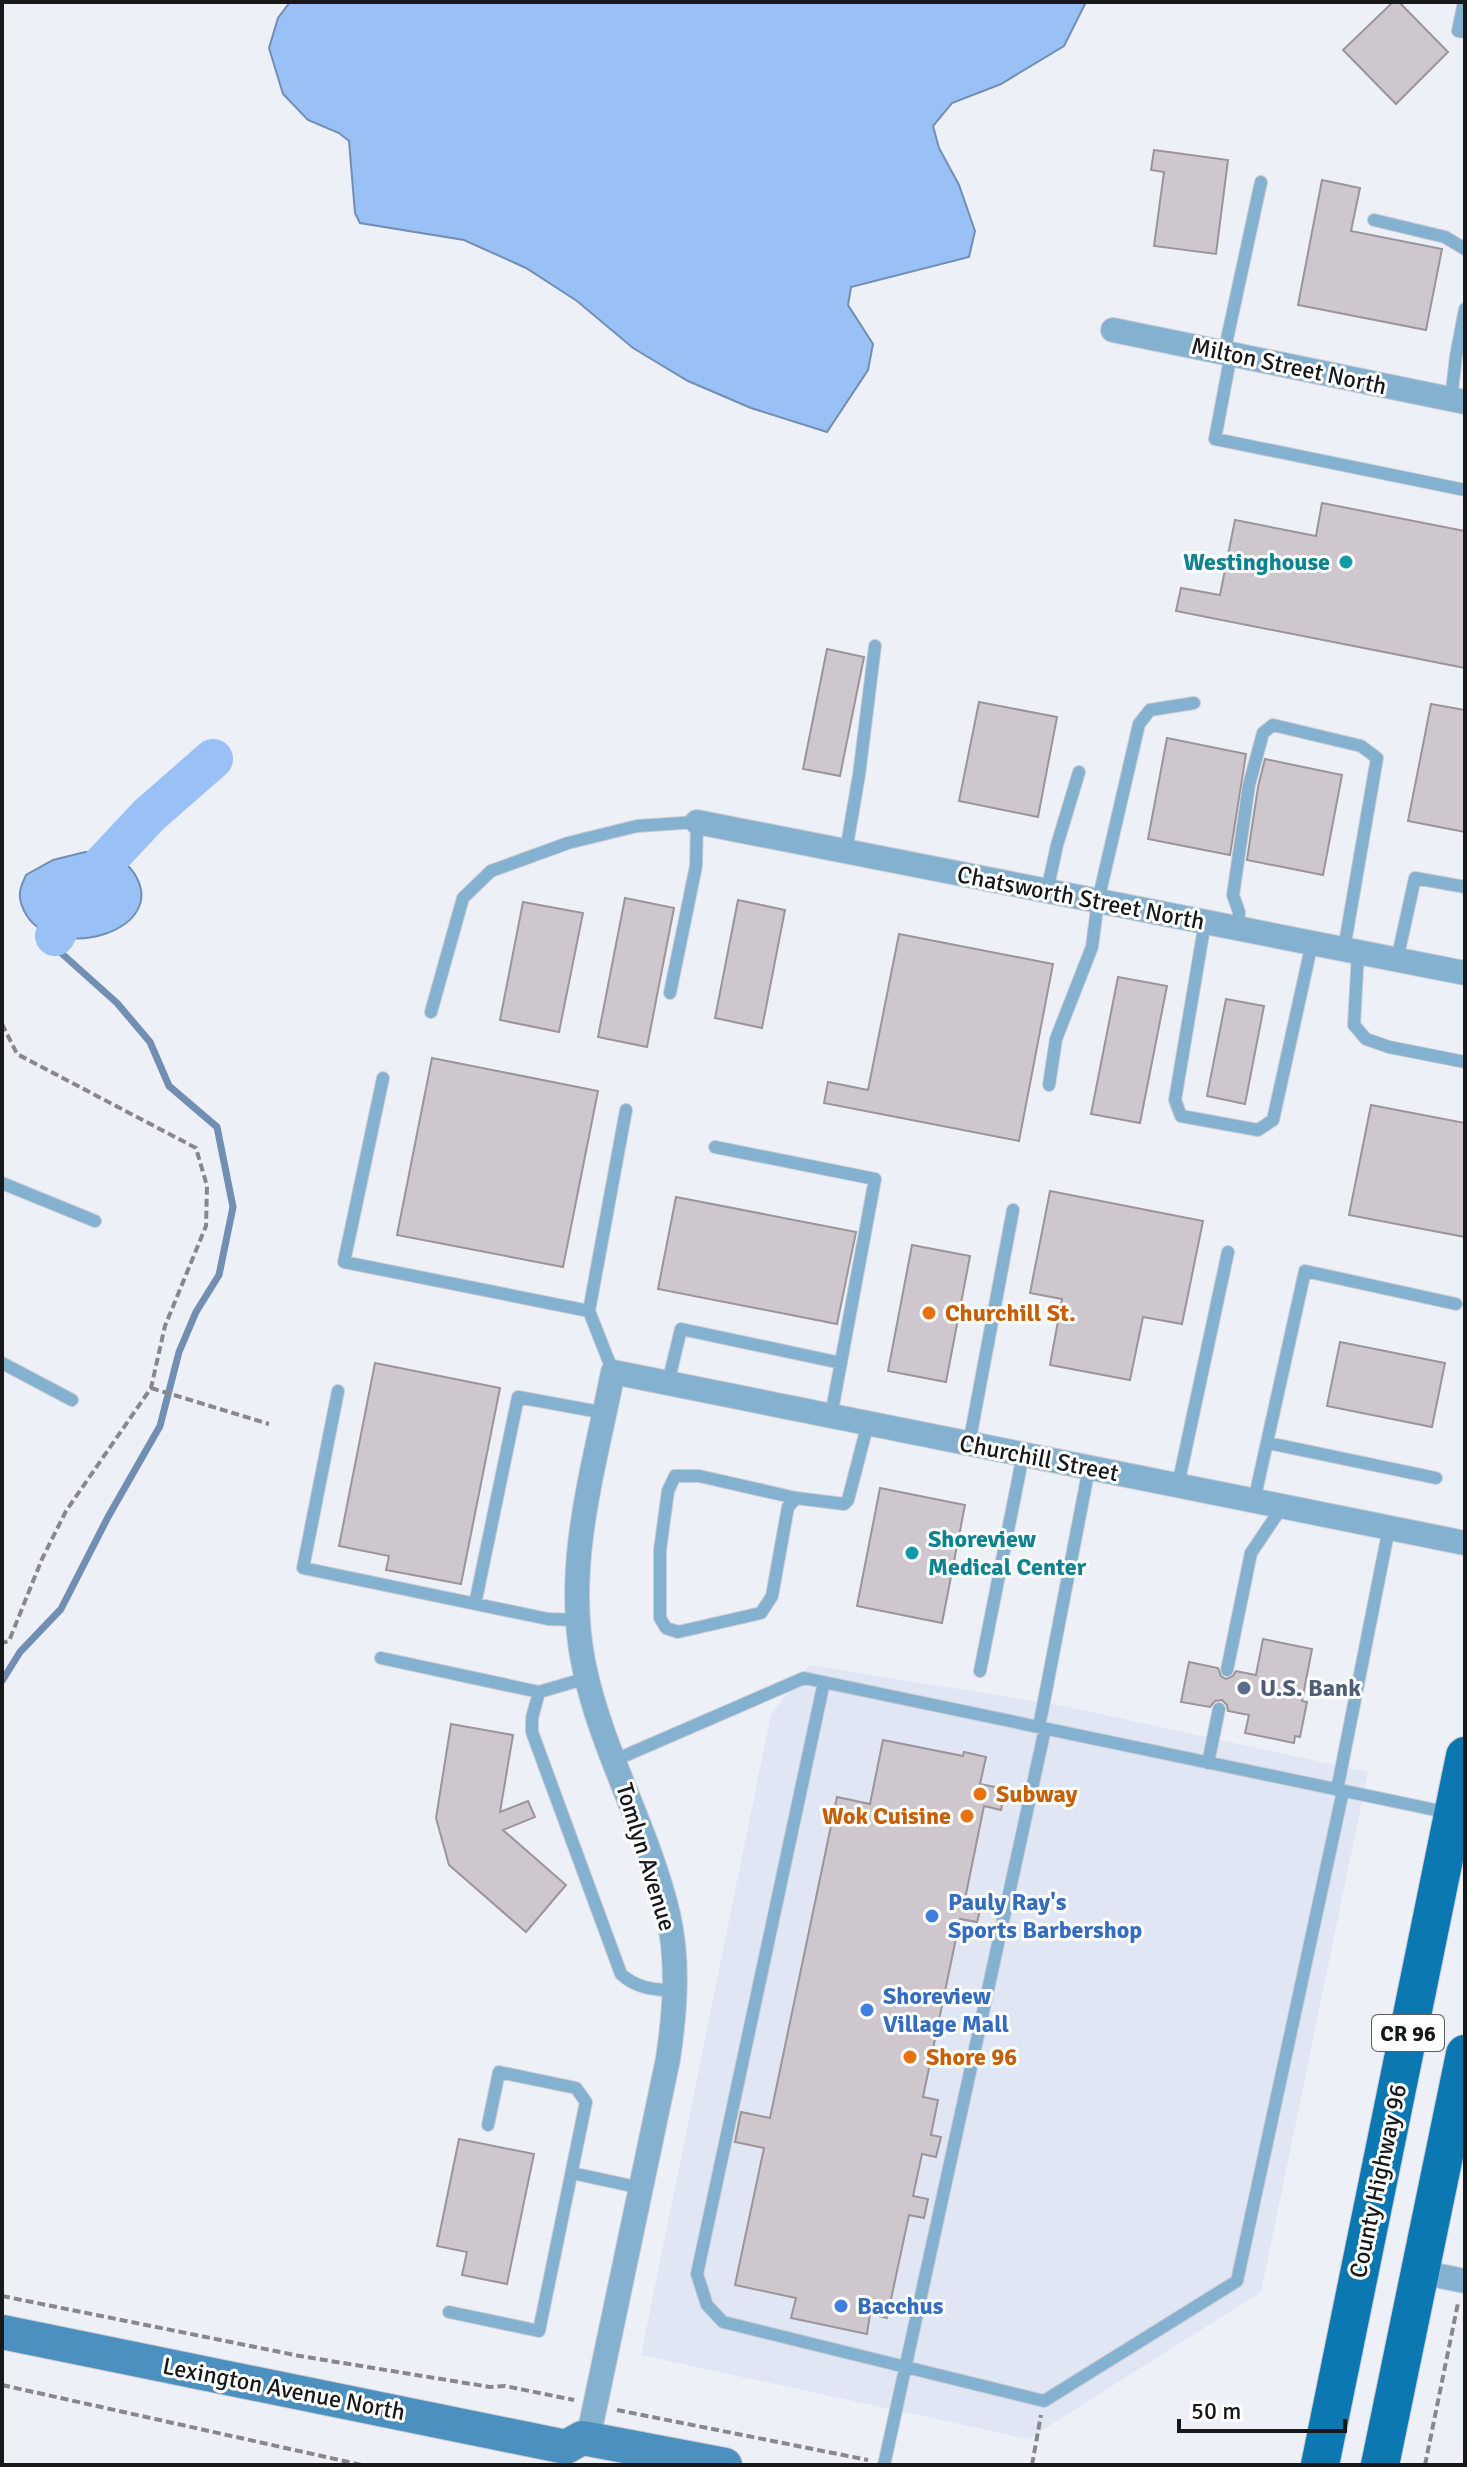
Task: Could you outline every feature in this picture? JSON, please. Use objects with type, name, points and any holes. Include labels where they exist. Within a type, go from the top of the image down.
[{"type":"main road","name":"County Highway 96","points":[[1320,2465],[1465,1756]]},
{"type":"main road","name":"CR 96","points":[[1380,2465],[1465,2054]]},
{"type":"main road","name":"Lexington Avenue North","points":[[2,2332],[576,2450],[725,2465]]},
{"type":"street","name":"Milton Street North","points":[[1113,330],[1458,400]]},
{"type":"street","name":"Chatsworth Street North","points":[[697,822],[1465,973]]},
{"type":"street","name":"Churchill Street","points":[[613,1372],[1465,1543]]},
{"type":"street","name":"Tomlyn Avenue","points":[[576,2450],[641,2188],[675,2011],[675,1963],[668,1915],[654,1866],[587,1678],[577,1620],[576,1571],[583,1520],[613,1372]]},
{"type":"street","points":[[1420,2272],[1462,2292]]},
{"type":"lane","points":[[1464,2],[1458,31],[1465,32]]},
{"type":"lane","points":[[1261,182],[1215,439],[1465,490]]},
{"type":"lane","points":[[1374,220],[1445,237],[1465,249]]},
{"type":"lane","points":[[1458,400],[1465,309]]},
{"type":"lane","points":[[846,851],[875,646]]},
{"type":"lane","points":[[1049,1085],[1056,1039],[1092,947],[1098,901],[1139,724],[1150,710],[1194,703]]},
{"type":"lane","points":[[1238,929],[1239,912],[1233,895],[1249,785],[1263,733],[1273,725],[1361,746],[1377,758],[1351,951],[1354,1025],[1366,1039],[1389,1047],[1465,1062]]},
{"type":"lane","points":[[1047,891],[1079,772]]},
{"type":"lane","points":[[431,1012],[463,898],[491,871],[568,843],[637,826],[697,822],[696,866],[670,993]]},
{"type":"lane","points":[[1397,960],[1415,878],[1465,887]]},
{"type":"lane","points":[[1205,922],[1175,1100],[1181,1116],[1258,1130],[1273,1120],[1312,943]]},
{"type":"lane","points":[[383,1078],[344,1262],[589,1311]]},
{"type":"lane","points":[[613,1372],[589,1311],[626,1110]]},
{"type":"lane","points":[[715,1147],[875,1179],[831,1416]]},
{"type":"lane","points":[[2,1183],[95,1221]]},
{"type":"lane","points":[[969,1444],[1013,1210]]},
{"type":"lane","points":[[1178,1485],[1228,1252]]},
{"type":"lane","points":[[1254,1501],[1305,1271],[1456,1304]]},
{"type":"lane","points":[[668,1383],[681,1329],[841,1363]]},
{"type":"lane","points":[[2,1363],[72,1400]]},
{"type":"lane","points":[[338,1391],[303,1568],[548,1619],[577,1620]]},
{"type":"lane","points":[[475,1604],[518,1397],[605,1413]]},
{"type":"lane","points":[[796,1498],[788,1507],[772,1596],[761,1613],[678,1632],[666,1628],[660,1618],[660,1550],[668,1491],[675,1476],[699,1476],[796,1498],[844,1504],[848,1500],[868,1423]]},
{"type":"lane","points":[[1268,1443],[1436,1478]]},
{"type":"lane","points":[[980,1671],[1023,1455]]},
{"type":"lane","points":[[884,2465],[1042,1728],[1089,1468]]},
{"type":"lane","points":[[1227,1670],[1251,1553],[1282,1507]]},
{"type":"lane","points":[[824,1682],[697,2274],[707,2305],[723,2322],[1044,2401],[1237,2281],[1340,1791],[1389,1528]]},
{"type":"lane","points":[[381,1658],[539,1692],[587,1678]]},
{"type":"lane","points":[[615,1760],[804,1678],[1453,1814]]},
{"type":"lane","points":[[539,1692],[532,1718],[532,1732],[621,1974],[631,1983],[643,1987],[675,1991]]},
{"type":"lane","points":[[1208,1763],[1219,1709]]},
{"type":"lane","points":[[449,2312],[539,2331],[586,2102],[576,2088],[499,2072],[488,2125]]},
{"type":"lane","points":[[572,2173],[641,2188]]},
{"type":"path","points":[[2,1024],[17,1054],[196,1148],[207,1186],[206,1226],[165,1326],[151,1388],[66,1511],[42,1559],[9,1641],[2,1643]]},
{"type":"path","points":[[151,1388],[269,1424]]},
{"type":"path","points":[[1425,2465],[1462,2292]]},
{"type":"path","points":[[2,2296],[300,2356],[490,2387],[505,2386],[574,2400]]},
{"type":"path","points":[[2,2385],[362,2465]]},
{"type":"path","points":[[1032,2465],[1044,2401]]},
{"type":"path","points":[[612,2408],[864,2459]]},
{"type":"shaded area","points":[[809,1665],[1064,1706],[1368,1772],[1261,2292],[1028,2439],[641,2355],[771,1714]]},
{"type":"water","points":[[290,2],[1086,2],[1064,46],[1001,84],[952,103],[933,126],[939,148],[959,185],[975,231],[969,257],[851,287],[848,305],[873,344],[868,370],[827,432],[751,408],[688,381],[633,348],[577,301],[526,268],[464,240],[360,223],[355,213],[349,141],[339,133],[308,120],[283,94],[269,48],[278,18]]},
{"type":"water","points":[[85,852],[112,856],[130,867],[141,893],[137,910],[125,924],[106,934],[84,938],[62,937],[42,930],[27,916],[21,902],[20,891],[26,875],[53,860]]},
{"type":"building","points":[[1393,2],[1399,2],[1448,52],[1396,104],[1343,50]]},
{"type":"building","points":[[1154,150],[1228,160],[1216,254],[1154,246],[1164,172],[1151,170]]},
{"type":"building","points":[[1322,180],[1360,188],[1351,231],[1442,249],[1426,330],[1298,305]]},
{"type":"building","name":"Westinghouse","points":[[1322,503],[1465,531],[1465,668],[1176,611],[1181,588],[1220,595],[1235,520],[1316,536]]},
{"type":"building","points":[[827,649],[864,657],[840,776],[803,769]]},
{"type":"building","points":[[979,702],[1057,717],[1038,817],[959,801]]},
{"type":"building","points":[[1431,704],[1465,710],[1465,832],[1408,821]]},
{"type":"building","points":[[1167,738],[1246,754],[1230,855],[1148,839]]},
{"type":"building","points":[[1265,759],[1342,775],[1323,875],[1247,860]]},
{"type":"building","points":[[625,898],[674,908],[647,1047],[598,1037]]},
{"type":"building","points":[[738,900],[785,910],[762,1028],[715,1018]]},
{"type":"building","points":[[523,902],[583,913],[559,1032],[500,1020]]},
{"type":"building","points":[[899,934],[1053,964],[1019,1141],[824,1103],[828,1082],[868,1090]]},
{"type":"building","points":[[1118,977],[1167,986],[1140,1123],[1091,1114]]},
{"type":"building","points":[[1226,999],[1264,1006],[1245,1104],[1207,1096]]},
{"type":"building","points":[[432,1058],[598,1091],[563,1267],[397,1235]]},
{"type":"building","points":[[1371,1105],[1465,1123],[1465,1237],[1349,1215]]},
{"type":"building","points":[[1050,1191],[1203,1221],[1182,1324],[1143,1317],[1130,1380],[1050,1365],[1062,1299],[1030,1293]]},
{"type":"building","points":[[676,1197],[856,1232],[837,1324],[658,1289]]},
{"type":"building","name":"Churchill St.","points":[[912,1245],[970,1256],[946,1382],[888,1371]]},
{"type":"building","points":[[1340,1342],[1445,1363],[1432,1427],[1327,1406]]},
{"type":"building","points":[[375,1363],[500,1388],[461,1584],[386,1570],[389,1556],[339,1546]]},
{"type":"building","name":"Shoreview Medical Center","points":[[880,1488],[965,1505],[942,1623],[857,1606]]},
{"type":"building","name":"U.S. Bank","points":[[1263,1639],[1312,1649],[1302,1701],[1307,1702],[1300,1737],[1295,1736],[1294,1743],[1245,1733],[1249,1715],[1228,1711],[1222,1700],[1215,1701],[1210,1707],[1181,1702],[1189,1662],[1218,1668],[1226,1679],[1236,1671],[1256,1675]]},
{"type":"building","points":[[451,1724],[513,1735],[500,1812],[528,1801],[535,1817],[503,1830],[566,1885],[526,1932],[449,1865],[436,1818]]},
{"type":"building","name":"Shoreview Village Mall","points":[[883,1740],[963,1756],[964,1752],[986,1757],[980,1784],[1005,1789],[1001,1810],[984,1806],[965,1899],[982,1903],[977,1922],[960,1919],[923,2097],[938,2100],[931,2135],[941,2137],[936,2157],[922,2154],[913,2196],[928,2199],[924,2218],[909,2215],[887,2318],[870,2314],[867,2334],[791,2318],[796,2298],[735,2285],[764,2148],[735,2142],[741,2112],[770,2118],[837,1797],[870,1804]]},
{"type":"building","points":[[459,2139],[534,2154],[507,2284],[462,2275],[467,2252],[437,2246]]},
{"type":"waterway","points":[[55,936],[77,892],[149,815],[213,759]]},
{"type":"waterway","points":[[2,1681],[20,1652],[61,1609],[108,1517],[160,1426],[179,1352],[196,1312],[219,1275],[233,1207],[217,1127],[169,1086],[150,1042],[117,1003],[59,951],[55,936]]},
{"type":"place","name":"Westinghouse","points":[[1346,562]]},
{"type":"place","name":"Churchill St.","points":[[929,1313]]},
{"type":"place","name":"Shoreview Medical Center","points":[[912,1553]]},
{"type":"place","name":"U.S. Bank","points":[[1244,1688]]},
{"type":"place","name":"Subway","points":[[980,1794]]},
{"type":"place","name":"Wok Cuisine","points":[[967,1816]]},
{"type":"place","name":"Pauly Ray's Sports Barbershop","points":[[932,1916]]},
{"type":"place","name":"Shoreview Village Mall","points":[[867,2010]]},
{"type":"place","name":"Shore 96","points":[[910,2057]]},
{"type":"place","name":"Bacchus","points":[[841,2306]]}]
